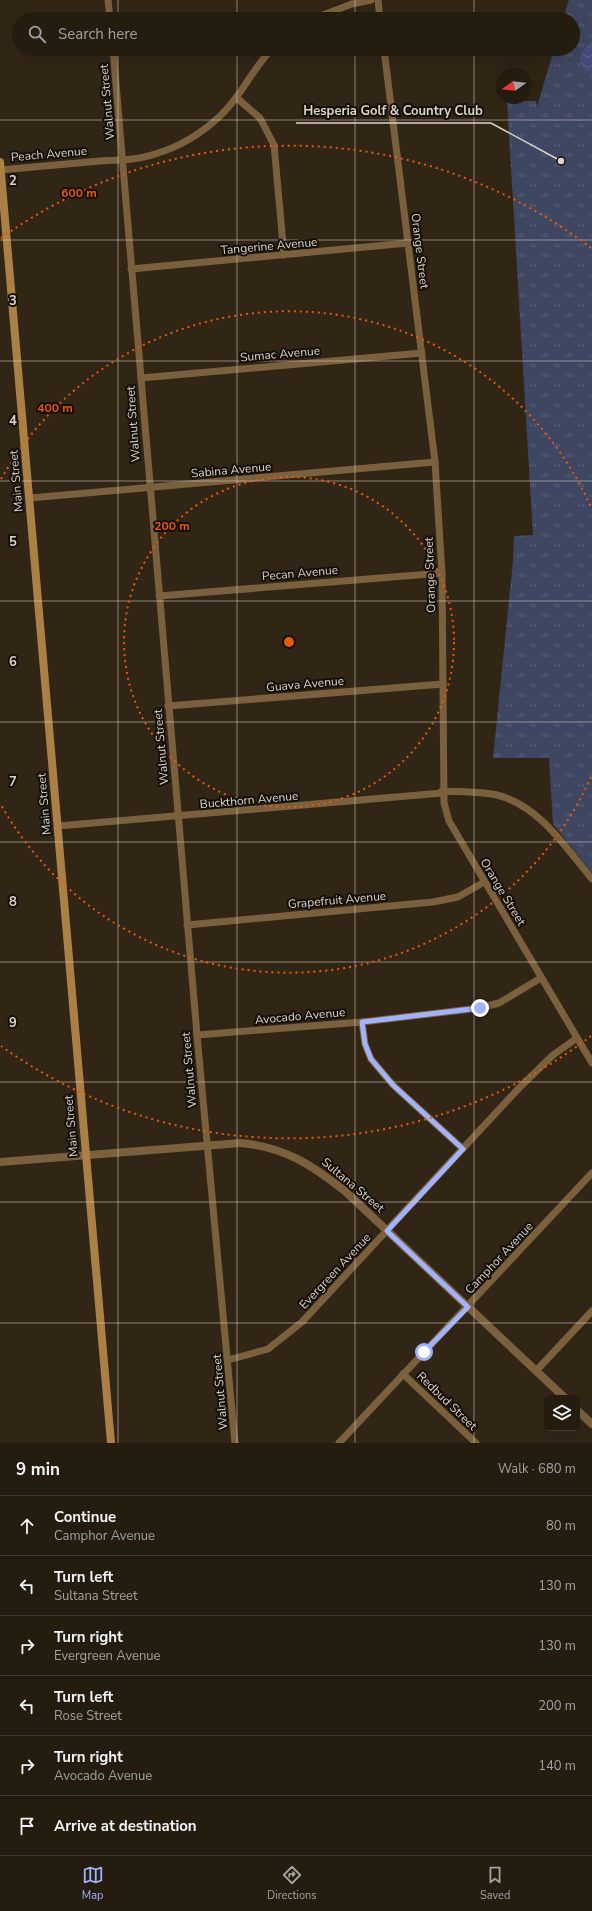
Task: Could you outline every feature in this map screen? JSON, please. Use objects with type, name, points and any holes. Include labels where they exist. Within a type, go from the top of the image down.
[{"type":"main road","name":"Main Street","points":[[0,167],[30,498],[85,1155],[111,1443]]},
{"type":"street","points":[[108,0],[109,12]]},
{"type":"street","points":[[331,12],[352,4],[372,0]]},
{"type":"street","points":[[378,0],[379,12]]},
{"type":"street","name":"Walnut Street","points":[[114,56],[187,925],[235,1443]]},
{"type":"street","name":"Peach Avenue","points":[[0,167],[123,159],[153,155],[178,145],[198,134],[220,116],[237,98],[254,71],[266,56]]},
{"type":"street","name":"Orange Street","points":[[385,56],[435,462],[442,573],[442,792],[449,821],[592,1063]]},
{"type":"street","points":[[237,98],[260,118],[274,146],[284,255]]},
{"type":"street","name":"Tangerine Avenue","points":[[131,269],[361,249],[408,243]]},
{"type":"street","name":"Sumac Avenue","points":[[141,378],[422,353]]},
{"type":"street","name":"Sabina Avenue","points":[[30,498],[435,462]]},
{"type":"street","name":"Pecan Avenue","points":[[159,596],[442,573]]},
{"type":"street","name":"Guava Avenue","points":[[168,706],[443,684]]},
{"type":"street","name":"Buckthorn Avenue","points":[[58,826],[178,817],[442,792],[480,792],[497,795],[518,803],[546,824],[592,879]]},
{"type":"street","name":"Grapefruit Avenue","points":[[187,925],[433,902],[458,897],[484,882]]},
{"type":"street","name":"Avocado Avenue","points":[[197,1035],[362,1022],[480,1008],[499,1004],[541,978]]},
{"type":"street","points":[[362,1022],[365,1044],[371,1059],[393,1085],[463,1149]]},
{"type":"street","name":"Evergreen Avenue","points":[[228,1360],[268,1349],[302,1322],[519,1088],[553,1055],[577,1038]]},
{"type":"street","name":"Sultana Street","points":[[0,1162],[241,1143],[255,1144],[285,1152],[300,1159],[326,1176],[346,1192],[561,1395]]},
{"type":"street","name":"Camphor Avenue","points":[[339,1443],[592,1174]]},
{"type":"street","points":[[536,1371],[592,1311]]},
{"type":"street","name":"Redbud Street","points":[[403,1374],[476,1443]]},
{"type":"street","points":[[580,1413],[592,1424]]},
{"type":"green space","points":[[569,0],[592,0],[592,873],[553,824],[549,758],[493,758],[513,561],[514,536],[533,535],[507,104],[532,104],[532,101],[536,101],[537,107],[552,56],[580,56],[580,12],[565,12]]},
{"type":"water","points":[[592,41],[592,73],[590,73],[582,66],[580,57],[588,44]]},
{"type":"place","name":"Hesperia Golf & Country Club","points":[[561,161]]},
{"type":"route","points":[[424,1352],[468,1307],[387,1231],[463,1149],[393,1085],[371,1059],[365,1044],[362,1022],[480,1008]]}]
